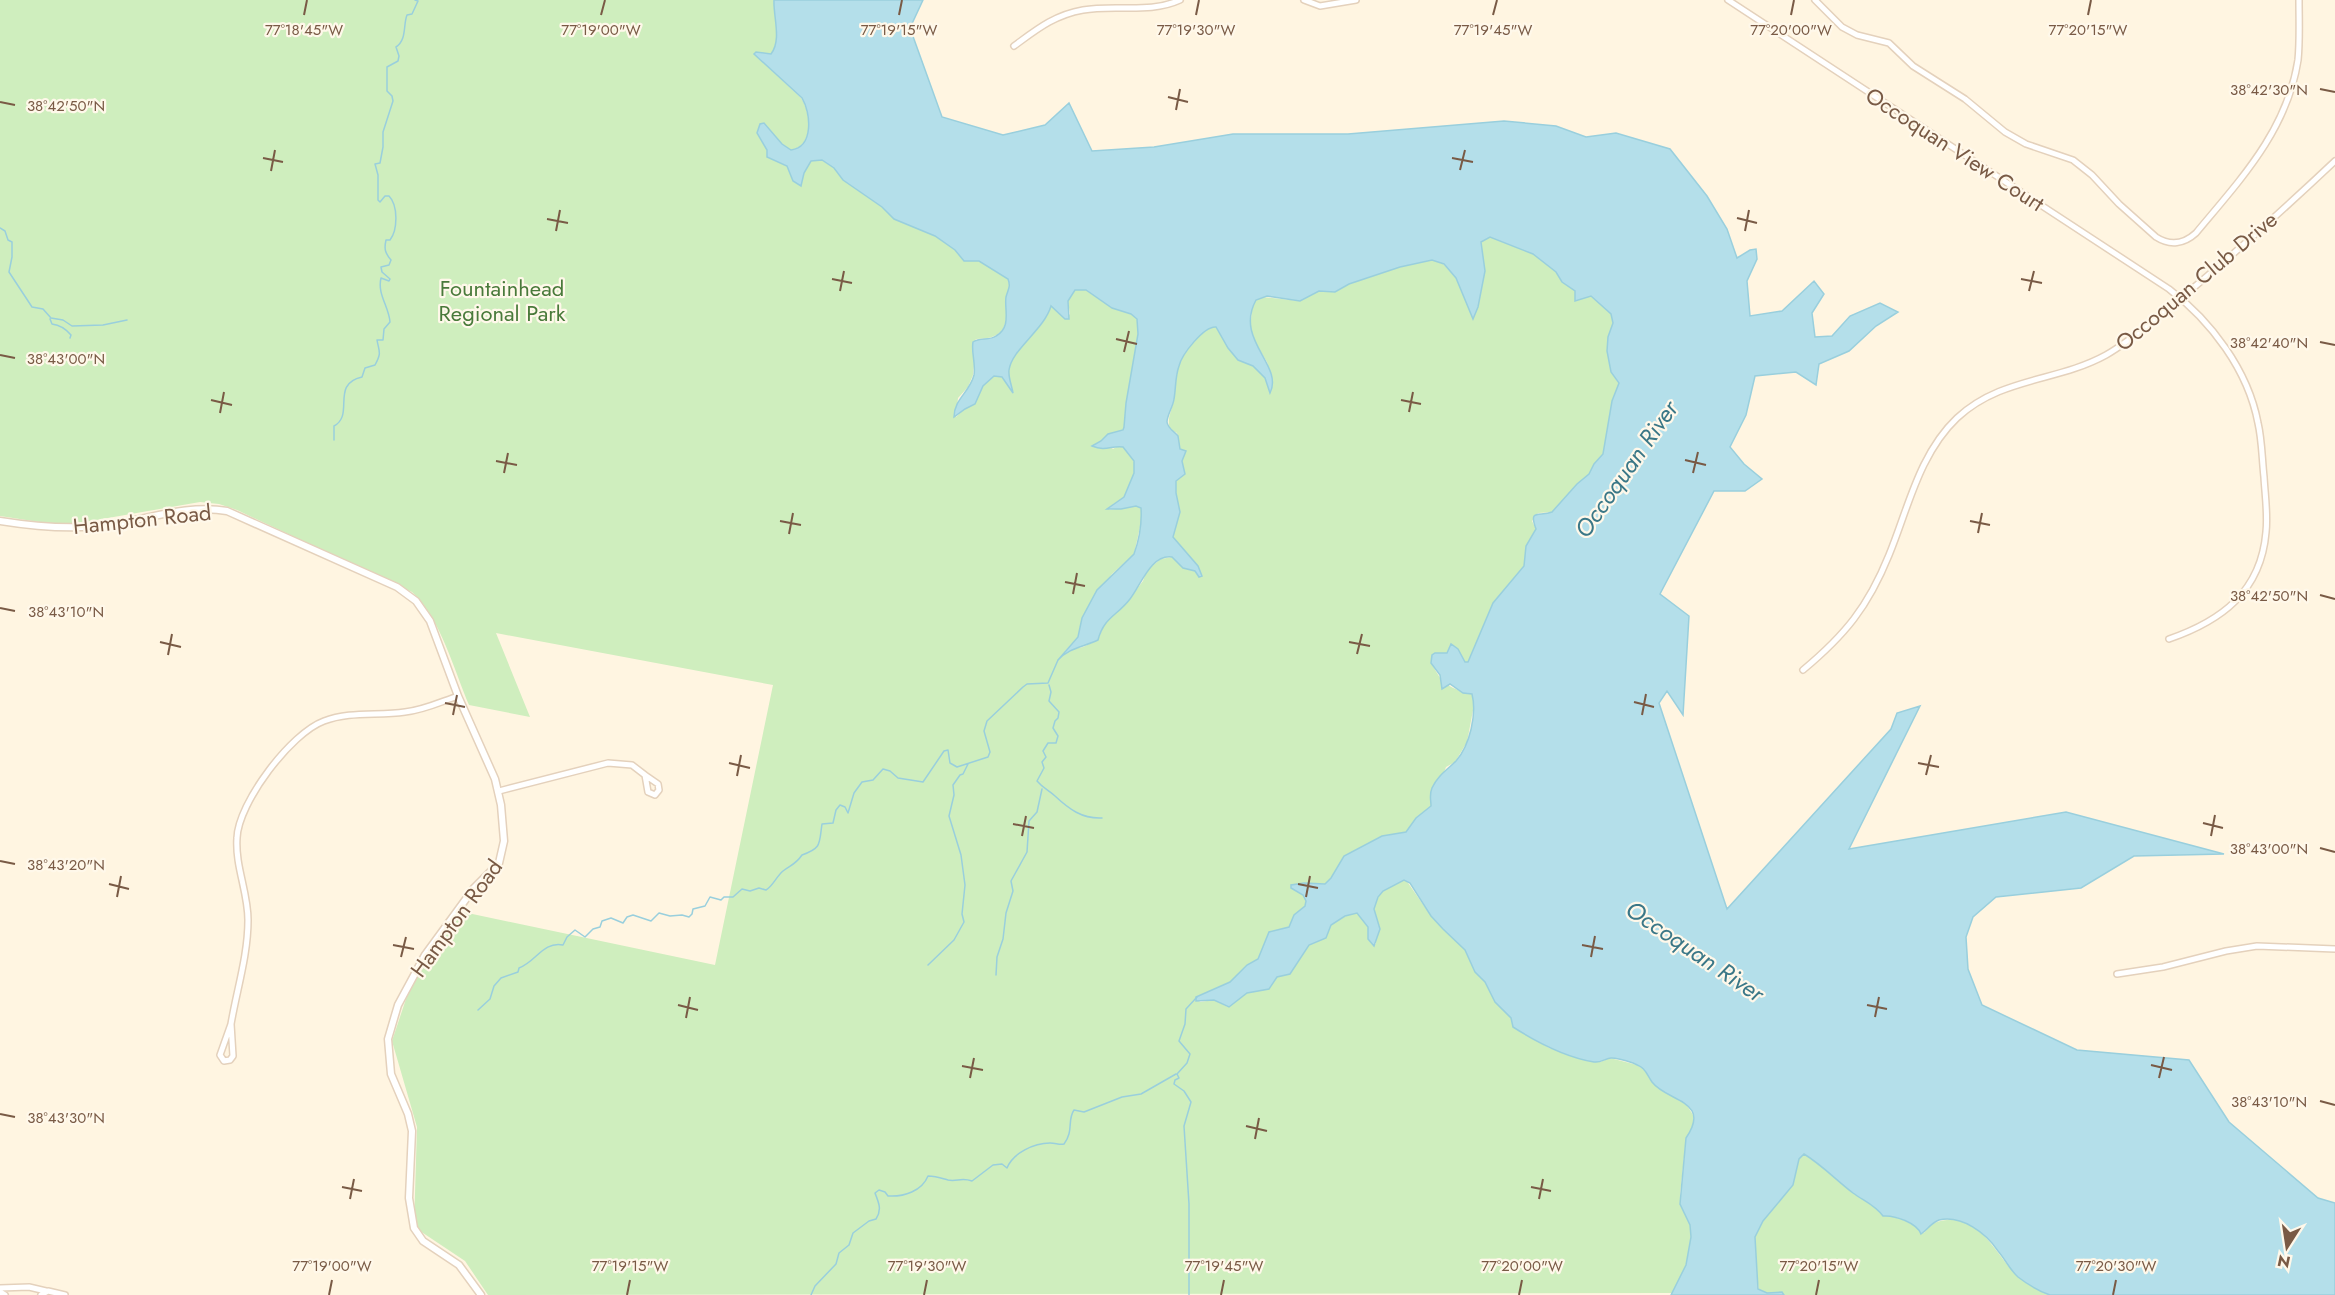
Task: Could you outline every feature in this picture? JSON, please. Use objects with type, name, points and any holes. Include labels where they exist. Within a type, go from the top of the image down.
[{"type":"street","points":[[1014,46],[1039,26],[1072,12],[1106,8],[1153,7],[1168,5],[1180,0]]},
{"type":"street","points":[[1304,0],[1320,6],[1356,0]]},
{"type":"street","name":"Occoquan View Court","points":[[1728,0],[2181,298],[2228,352],[2249,393],[2261,436],[2267,531],[2258,567],[2236,601],[2208,623],[2169,639]]},
{"type":"street","points":[[1815,0],[1842,27],[1857,35],[1889,43],[1912,66],[1965,99],[2005,132],[2026,144],[2073,160],[2091,174],[2118,204],[2156,237],[2162,241],[2176,243],[2196,233],[2257,158],[2275,130],[2290,95],[2298,59],[2299,0]]},
{"type":"street","name":"Occoquan Club Drive","points":[[1803,670],[1837,642],[1865,603],[1889,556],[1929,456],[1952,424],[1979,402],[2005,388],[2084,365],[2108,354],[2181,298],[2246,243],[2335,161]]},
{"type":"street","name":"Hampton Road","points":[[0,521],[48,528],[73,528],[110,525],[200,509],[219,510],[236,514],[397,587],[420,604],[430,621],[458,696],[499,791],[504,841],[501,860],[494,870],[474,888],[425,955],[398,1005],[388,1039],[391,1074],[408,1114],[412,1131],[409,1198],[414,1228],[423,1241],[459,1265],[481,1295]]},
{"type":"street","points":[[231,1024],[233,1056],[230,1060],[224,1061],[220,1055],[231,1024],[245,955],[248,920],[247,901],[237,850],[237,831],[244,808],[269,771],[308,730],[330,718],[423,709],[458,696]]},
{"type":"street","points":[[499,791],[608,763],[632,765],[645,775]]},
{"type":"street","points":[[2117,974],[2160,968],[2226,951],[2257,946],[2335,949]]},
{"type":"street","points":[[0,1290],[29,1287],[44,1293],[65,1295]]},
{"type":"street","points":[[0,1290],[5,1295]]},
{"type":"green space","name":"Fountainhead Regional Park","points":[[0,0],[774,0],[777,35],[774,48],[771,54],[756,52],[754,54],[801,98],[807,112],[808,128],[804,142],[791,150],[782,144],[764,124],[757,133],[767,150],[767,157],[787,166],[793,181],[801,186],[804,173],[811,161],[822,160],[834,168],[843,180],[882,207],[894,219],[935,236],[955,250],[964,261],[979,261],[1008,279],[1005,325],[998,334],[993,337],[976,339],[972,345],[975,354],[973,375],[968,387],[958,398],[956,417],[965,408],[975,404],[983,386],[994,376],[1002,377],[1013,393],[1009,369],[1016,353],[1048,315],[1051,306],[1065,319],[1070,314],[1068,301],[1075,290],[1086,290],[1112,308],[1131,314],[1137,319],[1138,334],[1124,427],[1123,430],[1108,434],[1101,441],[1113,449],[1118,446],[1123,447],[1135,466],[1129,491],[1109,510],[1137,506],[1141,508],[1142,518],[1134,554],[1112,574],[1082,618],[1078,637],[1065,651],[1083,647],[1098,640],[1106,620],[1123,607],[1143,581],[1147,570],[1161,559],[1172,557],[1183,568],[1195,571],[1173,537],[1180,512],[1175,493],[1176,481],[1185,474],[1182,461],[1185,451],[1180,449],[1177,433],[1170,429],[1169,421],[1179,365],[1189,348],[1206,331],[1216,327],[1238,360],[1253,366],[1265,378],[1270,392],[1273,383],[1267,362],[1250,334],[1252,307],[1256,300],[1262,297],[1300,301],[1319,291],[1335,292],[1349,284],[1400,267],[1432,260],[1443,264],[1456,278],[1463,290],[1472,317],[1485,271],[1481,242],[1490,237],[1533,254],[1556,272],[1562,282],[1575,291],[1576,295],[1591,296],[1611,314],[1613,323],[1608,337],[1611,372],[1619,384],[1612,401],[1603,454],[1589,474],[1552,512],[1538,513],[1532,521],[1536,529],[1526,546],[1524,566],[1493,603],[1468,662],[1465,662],[1458,649],[1450,645],[1447,653],[1435,653],[1431,663],[1442,680],[1454,688],[1472,694],[1474,705],[1467,742],[1455,762],[1446,767],[1431,806],[1416,818],[1406,832],[1382,836],[1344,856],[1325,884],[1304,883],[1291,888],[1303,895],[1306,900],[1305,906],[1294,915],[1289,927],[1269,932],[1258,959],[1247,965],[1230,982],[1196,997],[1200,1002],[1214,1000],[1228,1007],[1246,993],[1267,988],[1277,977],[1290,974],[1309,945],[1326,938],[1331,925],[1351,913],[1357,913],[1368,927],[1368,939],[1373,945],[1376,944],[1376,936],[1380,929],[1375,912],[1376,901],[1391,884],[1406,880],[1431,916],[1465,949],[1475,972],[1485,982],[1495,1002],[1511,1018],[1518,1030],[1549,1048],[1581,1058],[1600,1062],[1610,1058],[1637,1065],[1648,1073],[1652,1082],[1686,1104],[1693,1115],[1693,1130],[1686,1138],[1680,1195],[1690,1225],[1691,1237],[1686,1265],[1673,1293],[488,1295],[465,1261],[414,1227],[417,1127],[392,1041],[407,996],[418,974],[463,912],[715,965],[773,685],[496,633],[530,717],[469,705],[452,660],[431,615],[412,592],[237,510],[219,504],[200,502],[79,523],[46,523],[0,516]]},
{"type":"green space","points":[[1804,1154],[1883,1216],[1905,1221],[1924,1233],[1931,1225],[1943,1220],[1959,1221],[1970,1225],[1988,1240],[2021,1279],[2050,1295],[1784,1295],[1782,1292],[1759,1291],[1755,1237],[1763,1221],[1793,1185],[1799,1159]]},
{"type":"water","name":"Occoquan River","points":[[774,0],[923,0],[910,28],[942,117],[1003,135],[1045,125],[1069,103],[1092,151],[1154,147],[1233,134],[1348,134],[1504,121],[1556,126],[1586,137],[1616,133],[1670,149],[1707,196],[1727,229],[1737,258],[1756,249],[1757,259],[1747,281],[1750,316],[1782,311],[1814,281],[1824,294],[1812,313],[1815,337],[1832,336],[1850,316],[1880,303],[1898,312],[1876,326],[1849,351],[1819,364],[1816,385],[1796,372],[1755,376],[1746,415],[1730,447],[1744,464],[1762,479],[1745,491],[1714,491],[1660,594],[1689,616],[1683,715],[1667,691],[1659,703],[1727,909],[1891,729],[1897,713],[1920,706],[1849,849],[2066,812],[2224,854],[2134,856],[2081,888],[1996,897],[1973,917],[1966,937],[1968,969],[1982,1005],[2077,1050],[2189,1060],[2229,1122],[2318,1198],[2335,1203],[2335,1295],[2050,1295],[2018,1277],[1993,1244],[1973,1227],[1956,1220],[1939,1220],[1921,1234],[1915,1226],[1905,1220],[1883,1216],[1804,1154],[1799,1159],[1793,1185],[1763,1221],[1755,1237],[1758,1289],[1767,1293],[1782,1292],[1784,1295],[1671,1295],[1686,1265],[1691,1237],[1690,1225],[1680,1204],[1686,1138],[1693,1126],[1694,1116],[1691,1109],[1659,1089],[1645,1071],[1637,1065],[1613,1058],[1597,1062],[1573,1057],[1542,1044],[1513,1027],[1511,1018],[1495,1002],[1485,982],[1475,972],[1465,950],[1431,916],[1410,883],[1404,880],[1383,891],[1378,897],[1374,909],[1380,929],[1374,946],[1368,939],[1368,927],[1357,913],[1345,916],[1331,925],[1326,938],[1309,945],[1290,974],[1277,977],[1269,989],[1247,993],[1229,1007],[1214,1000],[1196,1001],[1196,997],[1230,982],[1247,965],[1258,959],[1269,932],[1289,927],[1294,915],[1305,906],[1306,901],[1303,895],[1291,888],[1291,885],[1325,884],[1344,856],[1382,836],[1406,832],[1416,818],[1431,806],[1434,783],[1456,761],[1465,747],[1474,711],[1472,694],[1463,693],[1450,684],[1442,689],[1440,675],[1431,663],[1432,655],[1447,653],[1451,644],[1458,649],[1465,662],[1468,662],[1493,603],[1524,566],[1526,546],[1536,529],[1534,516],[1552,512],[1589,474],[1603,454],[1612,401],[1619,383],[1611,372],[1607,351],[1608,337],[1613,323],[1611,314],[1591,296],[1575,301],[1575,291],[1562,282],[1556,272],[1533,254],[1490,237],[1481,242],[1485,271],[1478,307],[1473,319],[1456,278],[1444,264],[1432,260],[1400,267],[1349,284],[1335,292],[1319,291],[1300,301],[1267,296],[1256,300],[1251,314],[1251,327],[1254,340],[1271,372],[1273,383],[1270,393],[1265,378],[1253,366],[1238,360],[1216,327],[1206,331],[1189,348],[1181,361],[1167,422],[1178,436],[1180,449],[1186,451],[1182,461],[1185,474],[1176,481],[1180,512],[1173,537],[1198,566],[1202,576],[1199,577],[1195,571],[1183,568],[1172,557],[1158,560],[1152,565],[1125,605],[1107,621],[1098,640],[1072,650],[1058,660],[1078,637],[1082,618],[1097,590],[1134,554],[1137,543],[1141,525],[1141,508],[1136,506],[1107,509],[1124,497],[1134,473],[1134,461],[1123,447],[1092,446],[1108,434],[1123,430],[1138,334],[1137,319],[1131,314],[1112,308],[1086,290],[1075,290],[1068,301],[1069,319],[1065,319],[1051,306],[1042,323],[1011,362],[1009,370],[1013,393],[1002,377],[994,376],[983,386],[975,404],[954,417],[959,400],[974,375],[973,342],[993,337],[1001,332],[1006,323],[1008,279],[979,261],[964,261],[955,250],[935,236],[894,219],[882,207],[843,180],[834,168],[822,160],[811,161],[804,173],[801,186],[793,181],[787,166],[767,157],[767,150],[757,133],[760,124],[764,123],[782,144],[791,150],[804,143],[809,120],[802,98],[754,54],[756,52],[771,54],[774,48],[777,35]]},
{"type":"waterway","points":[[334,440],[334,426],[343,415],[347,386],[362,377],[365,368],[375,365],[379,355],[377,340],[383,340],[384,329],[390,322],[380,284],[381,278],[389,281],[390,279],[382,272],[381,267],[389,265],[391,260],[386,253],[385,246],[386,240],[390,240],[393,236],[396,224],[395,211],[389,196],[385,196],[380,202],[378,200],[378,175],[375,164],[380,163],[383,132],[393,101],[387,91],[387,67],[398,61],[396,47],[402,40],[407,15],[412,14],[418,1],[415,0]]},
{"type":"waterway","points":[[0,228],[5,231],[8,240],[12,242],[9,272],[32,307],[43,309],[51,318],[63,320],[72,326],[103,325],[127,320]]},
{"type":"waterway","points":[[50,319],[52,324],[67,331],[71,335],[70,338]]},
{"type":"waterway","points":[[478,1010],[490,999],[494,986],[501,978],[518,972],[519,968],[550,946],[563,945],[567,937],[575,930],[585,937],[593,929],[600,927],[602,921],[611,918],[623,923],[627,917],[633,915],[651,921],[659,913],[689,917],[693,909],[705,906],[710,897],[721,900],[724,897],[733,897],[742,889],[766,890],[783,871],[816,847],[820,841],[822,824],[833,823],[836,810],[840,805],[845,807],[848,813],[854,793],[862,782],[873,780],[883,769],[890,771],[898,778],[923,782],[944,751],[948,750],[950,763],[957,767],[988,757],[990,752],[984,731],[987,721],[1027,684],[1048,683],[1058,660]]},
{"type":"waterway","points":[[1049,685],[1051,692],[1049,701],[1059,712],[1053,728],[1058,736],[1056,743],[1048,743],[1043,751],[1046,757],[1042,762],[1044,768],[1037,781],[1076,812],[1088,817],[1102,818]]},
{"type":"waterway","points":[[928,965],[954,940],[964,922],[962,914],[965,885],[961,855],[949,816],[954,795],[953,785],[968,764]]},
{"type":"waterway","points":[[996,975],[997,957],[1013,891],[1011,881],[1027,852],[1029,821],[1037,812],[1042,789]]},
{"type":"waterway","points":[[1189,1295],[1189,1204],[1184,1126],[1191,1102],[1184,1091],[1174,1084],[1179,1078],[1177,1074],[1187,1063],[1190,1054],[1179,1041],[1185,1024],[1186,1009],[1197,997]]},
{"type":"waterway","points":[[811,1295],[815,1286],[836,1264],[839,1253],[849,1245],[853,1233],[878,1216],[879,1203],[875,1193],[879,1190],[888,1196],[900,1195],[917,1189],[928,1176],[972,1181],[993,1165],[1002,1164],[1007,1168],[1019,1153],[1031,1147],[1044,1143],[1064,1144],[1069,1135],[1074,1110],[1084,1112],[1122,1097],[1141,1094],[1176,1074]]}]
